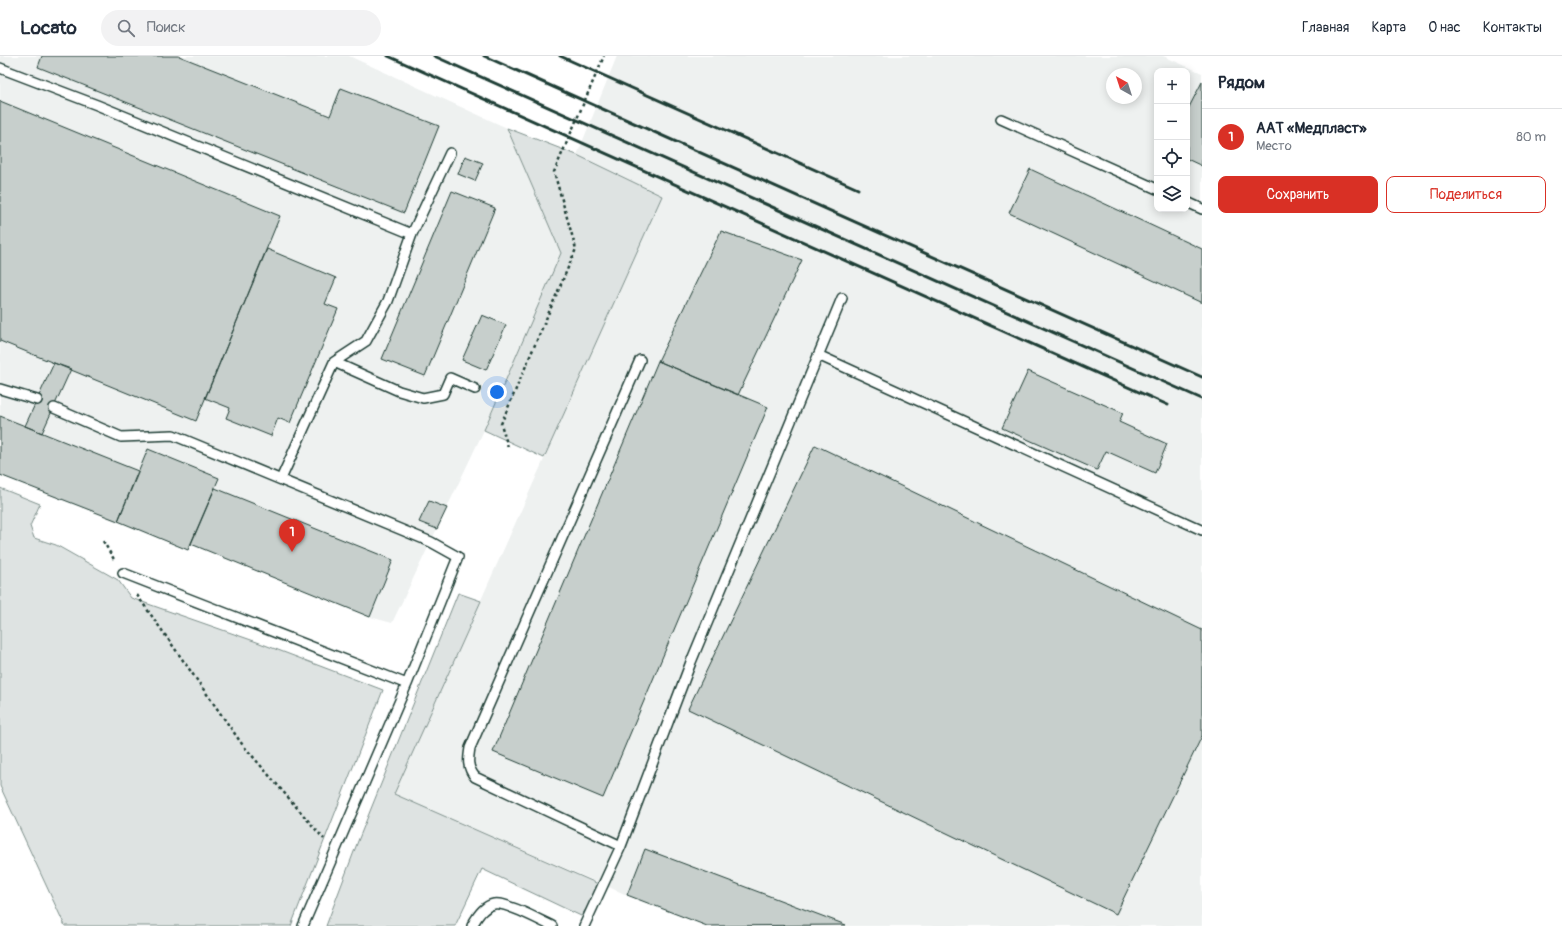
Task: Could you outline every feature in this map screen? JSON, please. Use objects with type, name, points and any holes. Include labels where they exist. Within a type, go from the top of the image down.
[{"type":"lane","points":[[0,68],[97,105],[412,234]]},
{"type":"lane","points":[[1001,119],[1154,188]]},
{"type":"lane","points":[[281,479],[334,362],[366,341],[388,301],[412,234],[450,153]]},
{"type":"lane","points":[[1190,203],[1202,209]]},
{"type":"lane","points":[[584,926],[621,846],[691,662],[842,298]]},
{"type":"lane","points":[[818,355],[1202,530]]},
{"type":"lane","points":[[621,846],[475,777],[469,770],[468,760],[470,748],[640,360]]},
{"type":"lane","points":[[334,362],[399,391],[423,398],[443,394],[450,378],[475,389]]},
{"type":"lane","points":[[0,389],[37,400]]},
{"type":"lane","points":[[54,408],[121,437],[173,435],[431,542],[458,557],[407,684],[303,926]]},
{"type":"lane","points":[[123,573],[407,684]]},
{"type":"lane","points":[[472,926],[482,912],[493,904],[504,906],[552,926]]},
{"type":"path","points":[[508,447],[501,424],[576,249],[554,172],[604,56]]},
{"type":"path","points":[[102,541],[242,744],[327,843]]},
{"type":"shaded area","points":[[0,56],[349,56],[507,128],[561,253],[484,430],[392,623],[370,617],[191,544],[188,550],[0,475]]},
{"type":"shaded area","points":[[617,56],[1163,56],[1202,73],[1202,926],[707,926],[627,895],[394,794],[662,196],[577,155]]},
{"type":"shaded area","points":[[507,128],[577,155],[662,196],[544,458],[484,430],[561,253]]},
{"type":"shaded area","points":[[0,488],[40,504],[30,526],[34,538],[56,545],[118,580],[131,598],[257,642],[383,690],[291,926],[65,926],[0,786]]},
{"type":"shaded area","points":[[458,593],[481,601],[394,794],[603,886],[581,916],[482,869],[455,926],[326,926],[358,841]]},
{"type":"building","points":[[42,56],[179,56],[330,116],[341,88],[439,126],[404,213],[38,67]]},
{"type":"building","points":[[1202,82],[1202,166],[1190,160],[1190,105]]},
{"type":"building","points":[[0,101],[280,216],[196,421],[0,341]]},
{"type":"building","points":[[465,156],[483,163],[475,181],[458,174]]},
{"type":"building","points":[[1030,169],[1202,249],[1202,303],[1009,213]]},
{"type":"building","points":[[452,191],[495,208],[425,376],[382,359]]},
{"type":"building","points":[[721,231],[802,260],[738,395],[658,361]]},
{"type":"building","points":[[267,249],[336,278],[325,304],[338,309],[290,423],[278,418],[271,436],[226,418],[230,408],[205,398]]},
{"type":"building","points":[[482,315],[506,325],[486,370],[462,360]]},
{"type":"building","points":[[658,361],[768,407],[603,798],[493,752]]},
{"type":"building","points":[[54,363],[71,369],[42,433],[25,426]]},
{"type":"building","points":[[1028,371],[1123,413],[1119,422],[1167,444],[1155,473],[1106,451],[1097,470],[1002,428]]},
{"type":"building","points":[[0,416],[138,471],[118,521],[0,475]]},
{"type":"building","points":[[815,445],[1202,630],[1202,736],[1116,914],[688,709]]},
{"type":"building","points":[[148,449],[219,478],[188,550],[118,521]]},
{"type":"building","points":[[215,488],[393,560],[370,617],[191,544]]},
{"type":"building","points":[[429,501],[447,508],[437,529],[419,522]]},
{"type":"building","points":[[645,849],[846,925],[707,926],[627,895]]},
{"type":"railway","points":[[388,56],[1168,405]]},
{"type":"railway","points":[[434,56],[1202,399]]},
{"type":"railway","points":[[484,56],[1202,377]]},
{"type":"railway","points":[[560,56],[858,189]]},
{"type":"place","name":"ААТ «Медпласт»","points":[[292,552]]}]
